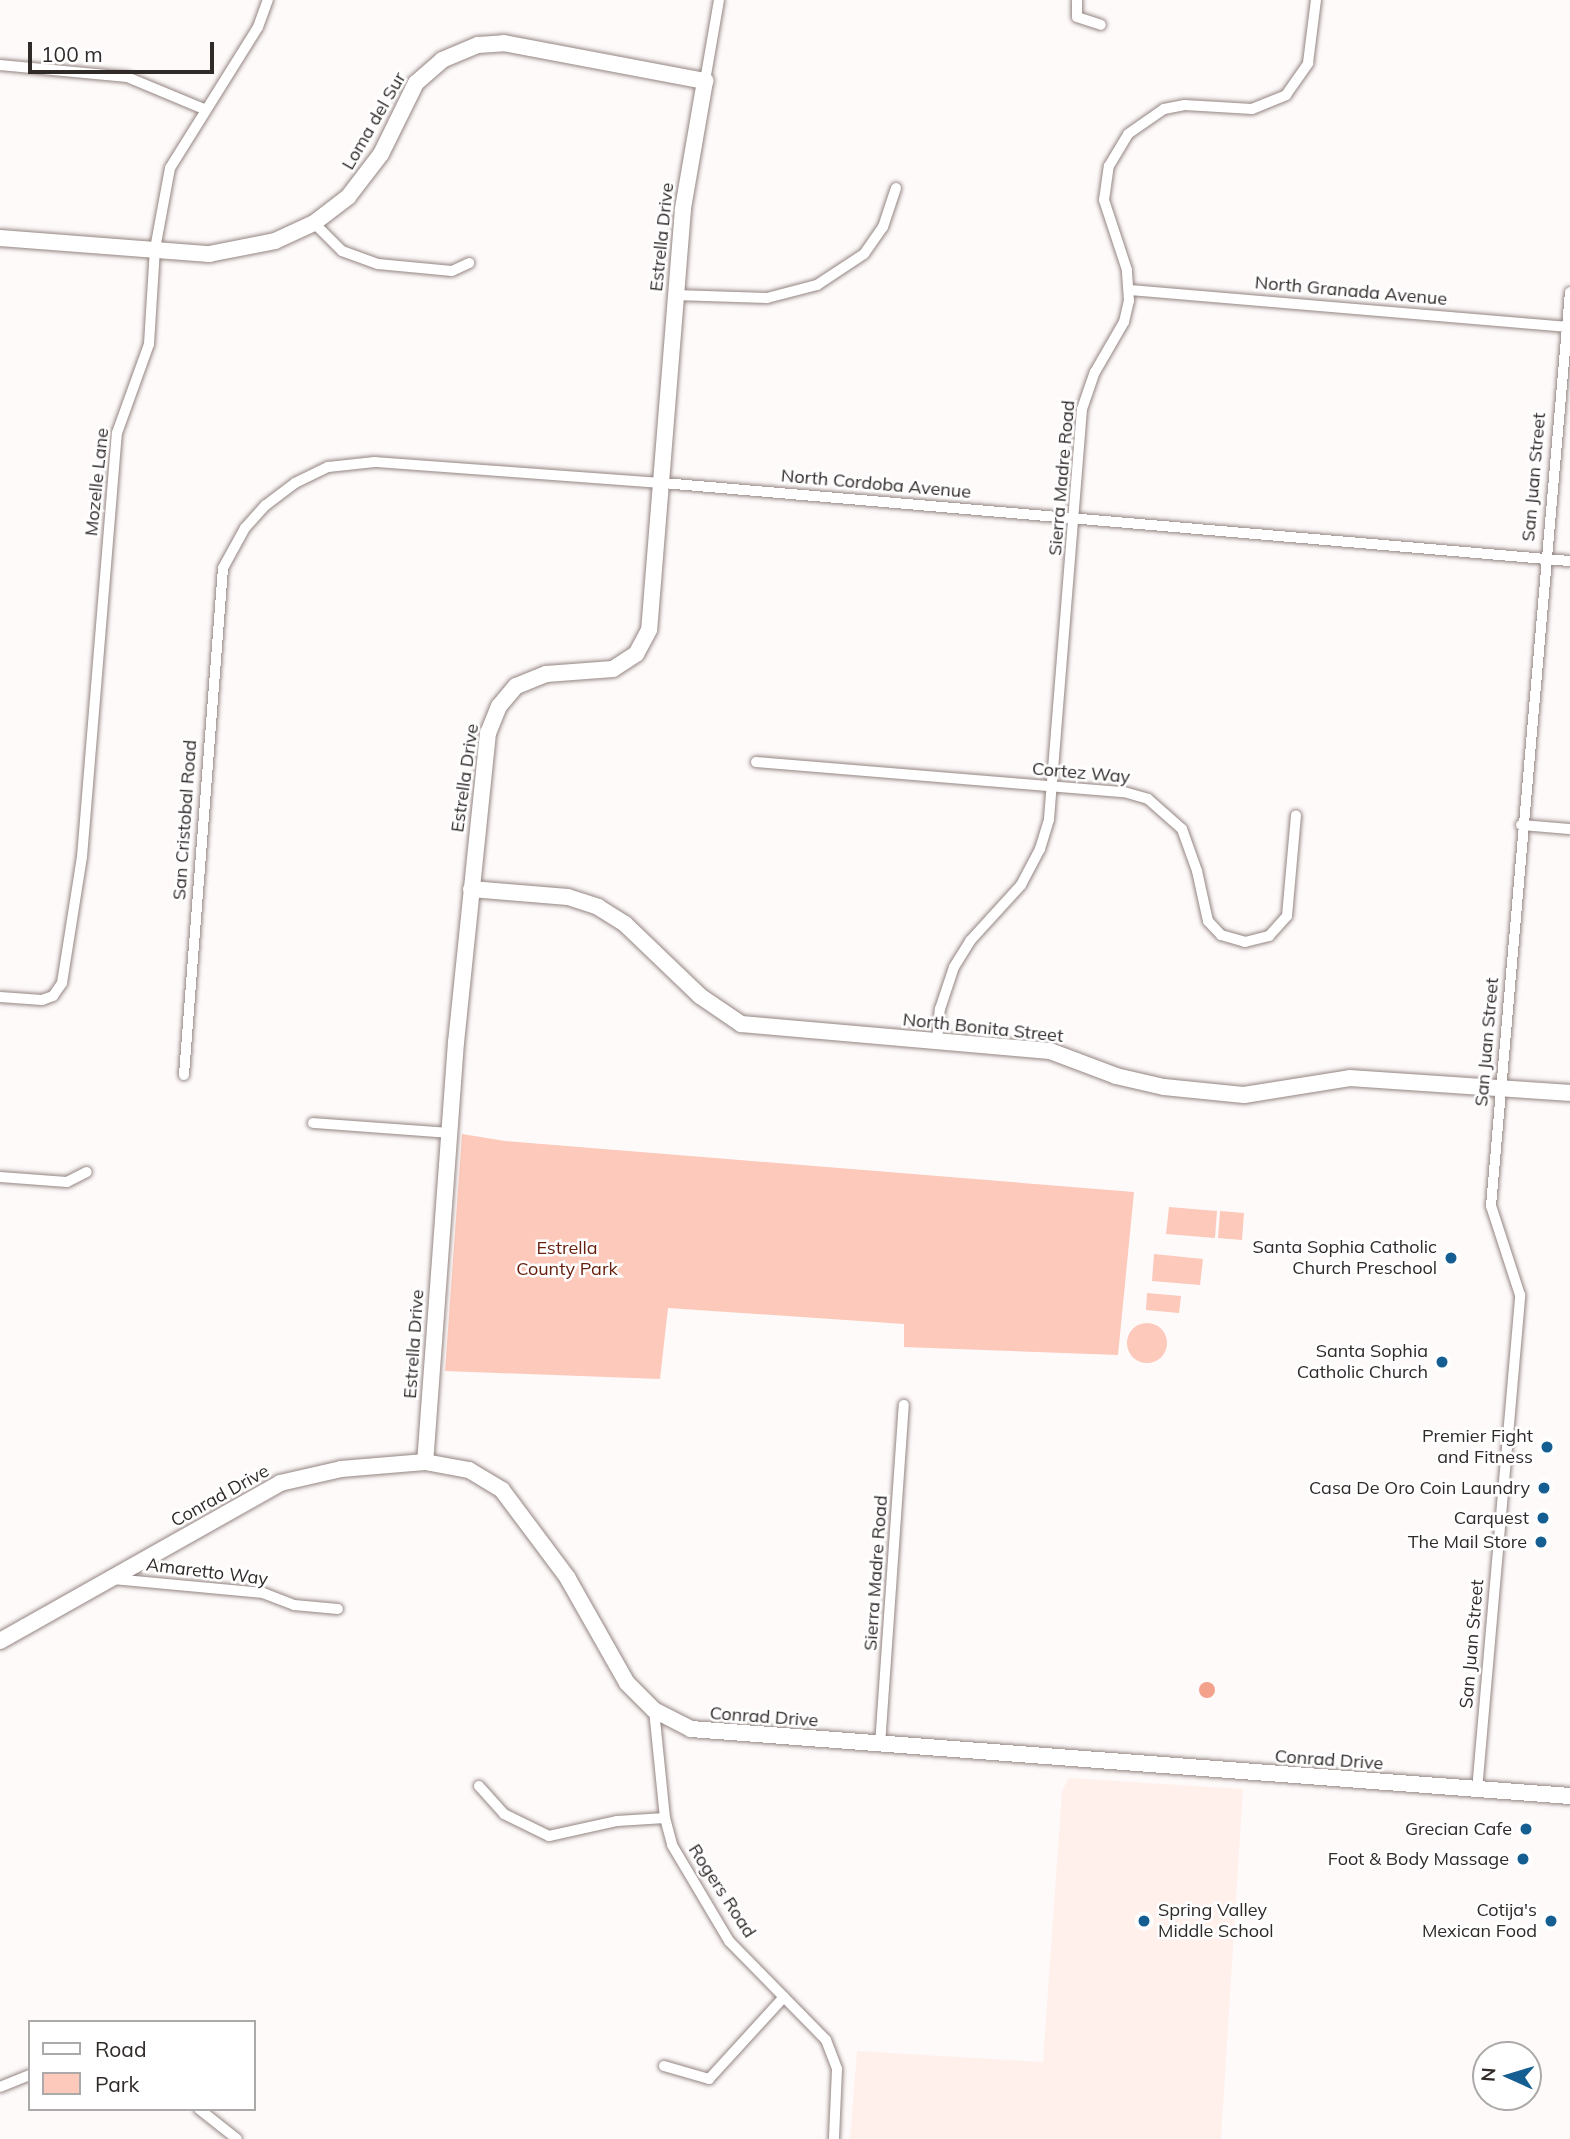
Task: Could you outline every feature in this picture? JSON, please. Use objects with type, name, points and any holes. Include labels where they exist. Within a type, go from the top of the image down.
[{"type":"street","name":"Mozelle Lane","points":[[0,998],[42,1000],[53,996],[62,983],[82,857],[117,433],[149,344],[155,249],[170,168],[204,109],[258,27],[268,0]]},
{"type":"street","name":"Estrella Drive","points":[[425,1462],[449,1133],[485,754],[495,715],[509,691],[525,680],[546,674],[604,672],[621,665],[641,646],[651,621],[675,295],[687,176],[719,0]]},
{"type":"street","points":[[1077,0],[1077,17],[1101,25]]},
{"type":"street","name":"Sierra Madre Road","points":[[937,1041],[940,1009],[954,967],[1028,874],[1045,834],[1052,788],[1082,410],[1095,372],[1124,322],[1129,290],[1104,200],[1106,175],[1120,144],[1145,119],[1175,106],[1252,109],[1286,95],[1308,63],[1316,0]]},
{"type":"street","name":"Loma del Sur","points":[[0,238],[209,254],[249,249],[314,223],[348,197],[371,169],[416,83],[442,60],[465,48],[504,43],[705,81]]},
{"type":"street","points":[[0,65],[127,77],[204,109]]},
{"type":"street","points":[[675,295],[767,298],[817,285],[864,254],[883,227],[896,188]]},
{"type":"street","points":[[314,223],[342,251],[379,264],[452,271],[469,263]]},
{"type":"street","name":"North Granada Avenue","points":[[1129,290],[1568,327]]},
{"type":"street","name":"San Juan Street","points":[[1477,1790],[1520,1295],[1491,1206],[1521,825],[1570,292]]},
{"type":"street","name":"North Cordoba Avenue","points":[[223,568],[245,528],[265,505],[295,483],[345,462],[663,483],[1570,561]]},
{"type":"street","name":"San Cristobal Road","points":[[184,1075],[223,568]]},
{"type":"street","name":"Cortez Way","points":[[756,762],[1124,792],[1148,799],[1182,829],[1197,871],[1208,921],[1221,935],[1237,942],[1269,936],[1287,916],[1296,815]]},
{"type":"street","points":[[1521,825],[1570,829]]},
{"type":"street","name":"North Bonita Street","points":[[471,889],[568,898],[598,908],[625,923],[700,996],[741,1024],[1050,1051],[1116,1076],[1164,1087],[1244,1095],[1350,1077],[1570,1093]]},
{"type":"street","points":[[313,1123],[449,1133]]},
{"type":"street","points":[[0,1177],[67,1182],[87,1172]]},
{"type":"street","name":"Sierra Madre Road","points":[[880,1745],[904,1405]]},
{"type":"street","name":"Conrad Drive","points":[[0,1641],[280,1483],[341,1469],[425,1462],[469,1470],[502,1490],[566,1577],[627,1683],[654,1710],[702,1732],[1570,1796]]},
{"type":"street","name":"Amaretto Way","points":[[113,1579],[263,1593],[295,1605],[338,1609]]},
{"type":"street","name":"Rogers Road","points":[[654,1710],[665,1818],[682,1868],[729,1941],[826,2040],[836,2069],[834,2139]]},
{"type":"street","points":[[479,1786],[504,1814],[549,1836],[617,1821],[665,1818]]},
{"type":"street","points":[[664,2066],[709,2079],[783,1997]]},
{"type":"street","points":[[0,2087],[28,2076]]},
{"type":"street","points":[[202,2111],[237,2139]]},
{"type":"shaded area","points":[[1207,1682],[1215,1690],[1207,1698],[1199,1690]]},
{"type":"shaded area","name":"Spring Valley Middle School","points":[[1069,1778],[1243,1789],[1221,2139],[850,2139],[857,2051],[1043,2062],[1062,1791]]},
{"type":"green space","name":"Estrella County Park","points":[[462,1134],[505,1141],[1134,1192],[1118,1355],[904,1347],[904,1324],[668,1308],[660,1379],[445,1371]]},
{"type":"green space","points":[[1169,1207],[1217,1211],[1215,1238],[1166,1234]]},
{"type":"green space","points":[[1220,1211],[1244,1213],[1242,1240],[1218,1238]]},
{"type":"green space","points":[[1154,1254],[1203,1259],[1200,1285],[1152,1281]]},
{"type":"green space","points":[[1147,1293],[1181,1296],[1179,1313],[1146,1310]]},
{"type":"green space","points":[[1147,1323],[1161,1329],[1167,1343],[1161,1357],[1147,1363],[1133,1357],[1127,1343],[1133,1329]]},
{"type":"place","name":"Santa Sophia Catholic Church Preschool","points":[[1451,1258]]},
{"type":"place","name":"Santa Sophia Catholic Church","points":[[1442,1362]]},
{"type":"place","name":"Premier Fight and Fitness","points":[[1547,1447]]},
{"type":"place","name":"Casa De Oro Coin Laundry","points":[[1544,1488]]},
{"type":"place","name":"Carquest","points":[[1543,1518]]},
{"type":"place","name":"The Mail Store","points":[[1541,1542]]},
{"type":"place","name":"Grecian Cafe","points":[[1526,1829]]},
{"type":"place","name":"Foot & Body Massage","points":[[1523,1859]]},
{"type":"place","name":"Spring Valley Middle School","points":[[1144,1921]]},
{"type":"place","name":"Cotija's Mexican Food","points":[[1551,1921]]}]
